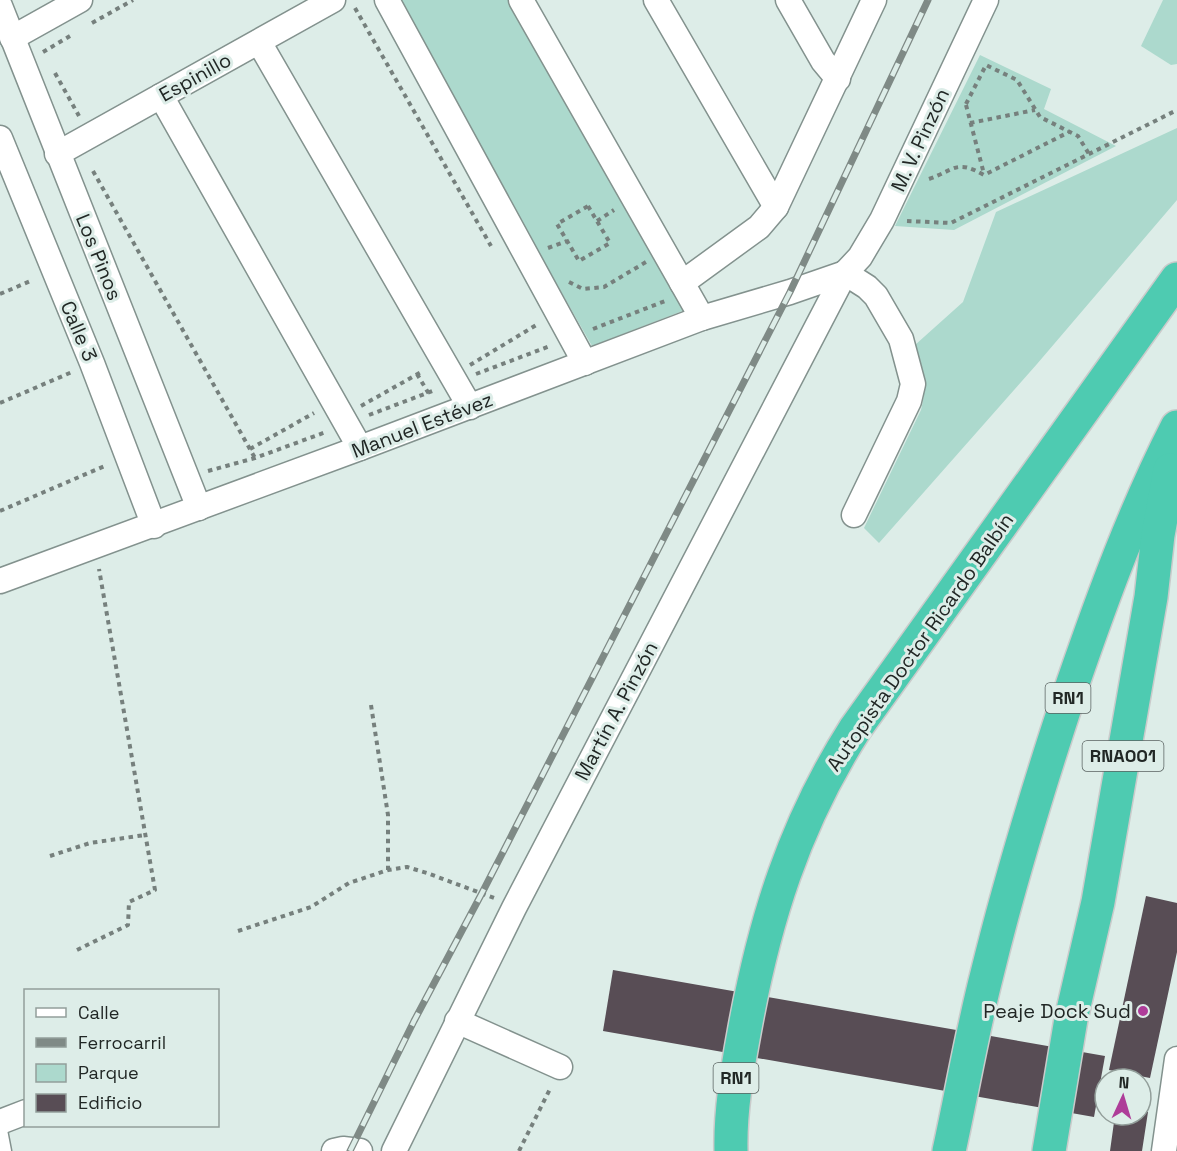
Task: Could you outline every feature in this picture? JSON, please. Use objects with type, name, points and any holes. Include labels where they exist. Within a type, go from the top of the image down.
[{"type":"highway","name":"Autopista Doctor Ricardo Balbín","points":[[731,1151],[740,1053],[753,978],[765,932],[785,872],[805,820],[829,770],[855,729],[1177,279]]},
{"type":"highway","name":"RN1","points":[[949,1151],[986,976],[1054,741],[1104,596],[1134,520],[1176,428]]},
{"type":"highway","name":"RNA001","points":[[1049,1151],[1071,1019],[1098,902],[1151,597],[1158,535],[1176,428]]},
{"type":"street","points":[[12,38],[80,0]]},
{"type":"street","name":"Espinillo","points":[[75,144],[333,0]]},
{"type":"street","points":[[387,0],[585,363]]},
{"type":"street","points":[[521,0],[702,318]]},
{"type":"street","points":[[656,0],[776,207]]},
{"type":"street","points":[[788,0],[823,61],[838,79]]},
{"type":"street","points":[[682,283],[759,227],[776,207],[874,0]]},
{"type":"street","name":"M. V. Pinzón","points":[[845,273],[860,257],[882,220],[986,0]]},
{"type":"street","name":"Los Pinos","points":[[0,6],[12,38],[75,144],[199,508]]},
{"type":"street","points":[[259,42],[470,407]]},
{"type":"street","points":[[161,96],[360,448]]},
{"type":"street","name":"Calle 3","points":[[0,138],[53,272],[93,363],[154,526]]},
{"type":"street","points":[[845,273],[867,286],[876,296],[901,339],[913,384],[909,400],[854,515]]},
{"type":"street","name":"Manuel Estévez","points":[[0,581],[93,549],[702,318],[845,273]]},
{"type":"street","name":"Martín A. Pinzón","points":[[394,1151],[514,908],[845,273]]},
{"type":"street","points":[[457,1021],[560,1067]]},
{"type":"street","points":[[1164,1151],[1177,1059]]},
{"type":"street","points":[[0,1123],[24,1113]]},
{"type":"street","points":[[334,1151],[343,1149],[360,1151]]},
{"type":"lane","points":[[0,1123],[5,1151]]},
{"type":"path","points":[[83,29],[133,0]]},
{"type":"path","points":[[350,0],[496,254]]},
{"type":"path","points":[[48,61],[42,52],[73,34]]},
{"type":"path","points":[[961,114],[986,65],[1017,80],[1040,117],[1078,136],[1089,154]]},
{"type":"path","points":[[53,70],[75,144],[255,458]]},
{"type":"path","points":[[966,105],[984,175]]},
{"type":"path","points":[[970,123],[1035,110]]},
{"type":"path","points":[[882,220],[951,223],[1177,111]]},
{"type":"path","points":[[984,175],[1070,132]]},
{"type":"path","points":[[931,171],[926,180],[961,166],[971,167],[984,175]]},
{"type":"path","points":[[588,206],[597,221],[610,243],[579,261],[557,224],[588,206]]},
{"type":"path","points":[[597,221],[619,208]]},
{"type":"path","points":[[543,249],[567,241]]},
{"type":"path","points":[[566,280],[583,289],[604,287],[649,260]]},
{"type":"path","points":[[0,294],[53,272]]},
{"type":"path","points":[[250,449],[338,409],[447,368],[558,312]]},
{"type":"path","points":[[530,315],[536,325]]},
{"type":"path","points":[[0,403],[93,363]]},
{"type":"path","points":[[0,511],[127,457]]},
{"type":"path","points":[[76,950],[128,925],[129,902],[155,890],[102,579],[93,549]]},
{"type":"path","points":[[371,705],[388,815],[388,870]]},
{"type":"path","points":[[50,856],[90,843],[145,835]]},
{"type":"path","points":[[238,931],[311,907],[349,883],[388,870],[406,867],[482,893],[514,908]]},
{"type":"path","points":[[519,1151],[560,1067]]},
{"type":"green space","points":[[395,0],[508,0],[685,310],[592,346]]},
{"type":"green space","points":[[1163,0],[1177,0],[1177,64],[1171,65],[1141,46]]},
{"type":"green space","points":[[980,55],[1051,89],[1044,109],[1116,146],[954,230],[895,226]]},
{"type":"green space","points":[[1177,128],[1177,200],[1037,364],[879,543],[864,528],[921,410],[923,400],[924,377],[915,345],[963,302],[996,212]]},
{"type":"building","name":"Peaje Dock Sud","points":[[1146,896],[1177,903],[1177,952],[1152,1067],[1110,1067]]},
{"type":"building","points":[[613,970],[1105,1056],[1103,1067],[1093,1067],[1093,1117],[603,1031]]},
{"type":"building","points":[[1113,1127],[1146,1127],[1142,1151],[1110,1151]]},
{"type":"railway","points":[[350,1151],[414,1021],[790,292],[928,0]]},
{"type":"place","name":"Peaje Dock Sud","points":[[1143,1011]]}]
